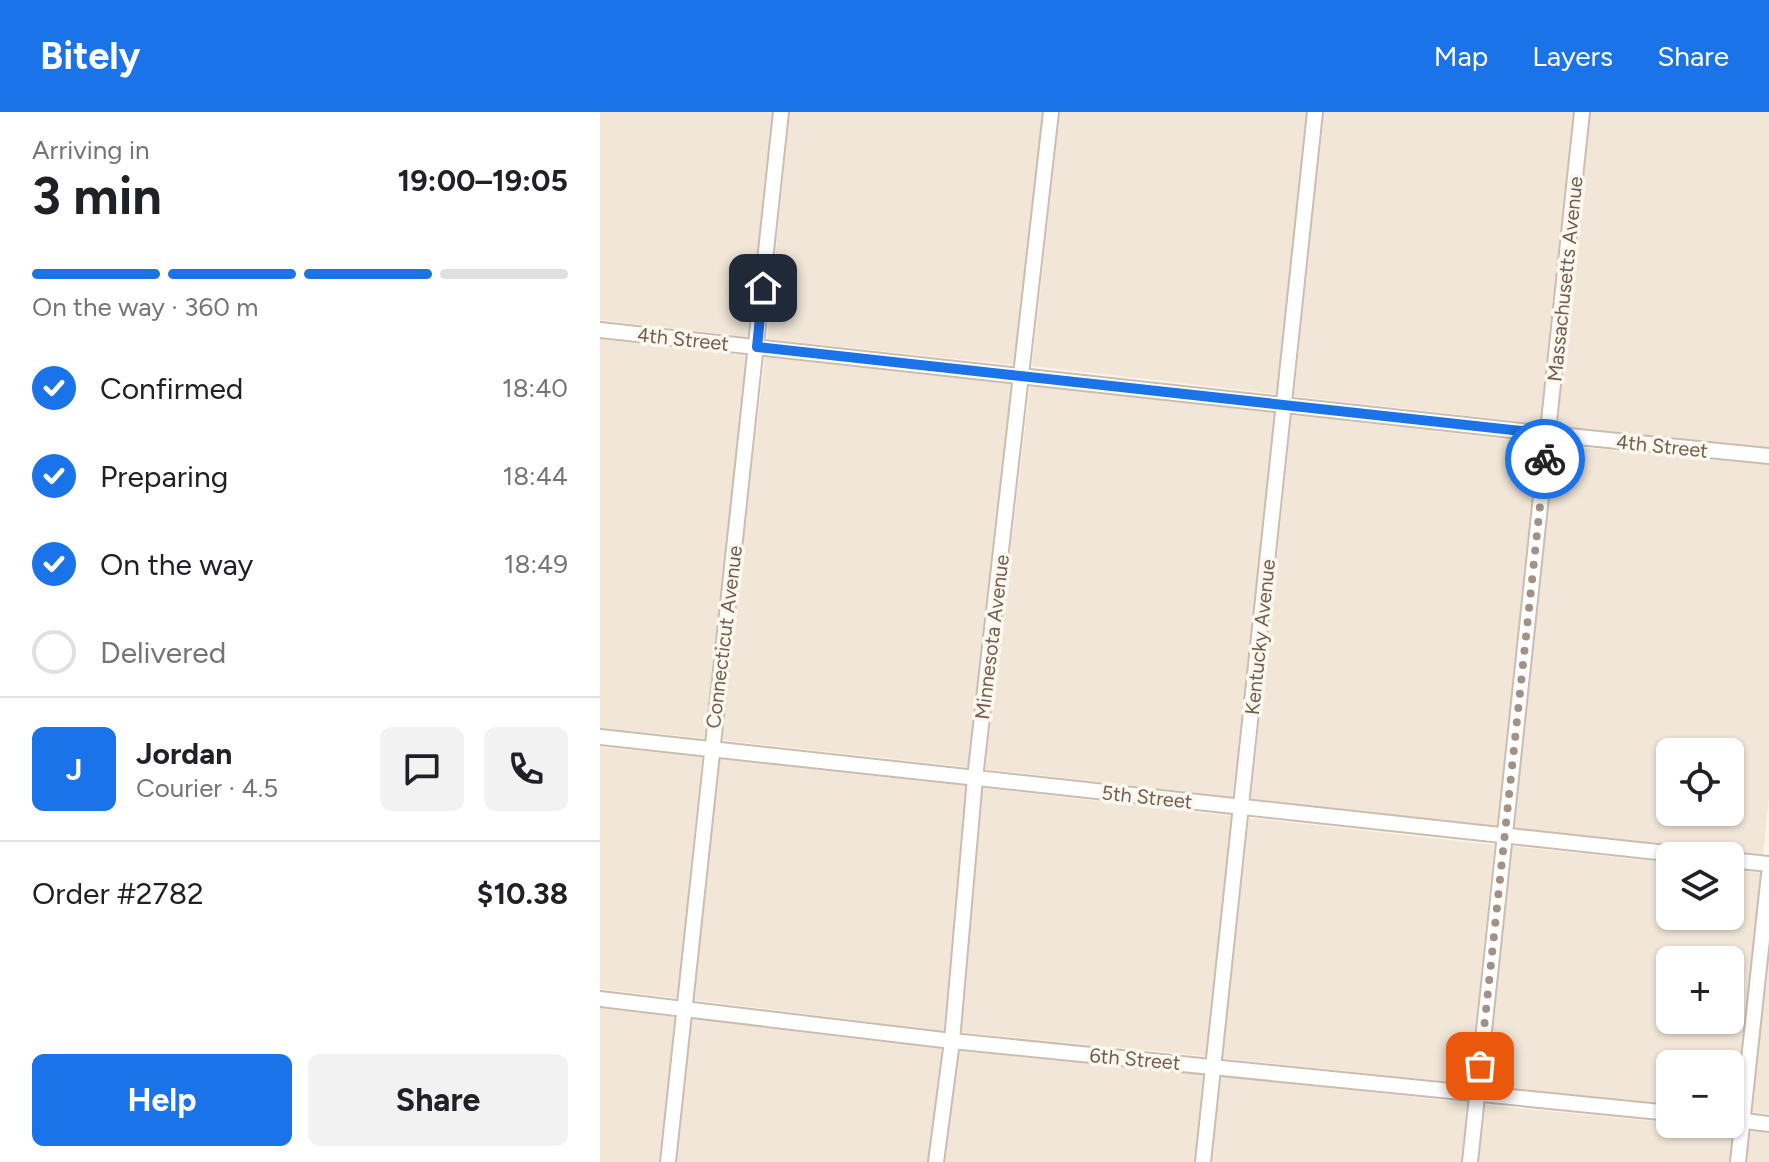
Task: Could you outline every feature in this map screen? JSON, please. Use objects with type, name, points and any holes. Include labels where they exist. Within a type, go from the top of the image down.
[{"type":"street","name":"Connecticut Avenue","points":[[668,1162],[781,112]]},
{"type":"street","name":"Minnesota Avenue","points":[[936,1162],[952,1041],[975,778],[1051,112]]},
{"type":"street","name":"Kentucky Avenue","points":[[1203,1162],[1315,112]]},
{"type":"street","name":"Massachusetts Avenue","points":[[1470,1162],[1582,112]]},
{"type":"street","name":"4th Street","points":[[600,330],[1769,456]]},
{"type":"street","name":"5th Street","points":[[600,737],[1656,852]]},
{"type":"street","points":[[1744,861],[1769,864]]},
{"type":"street","points":[[1744,1060],[1769,874]]},
{"type":"street","name":"6th Street","points":[[600,999],[952,1041],[1656,1112]]},
{"type":"street","points":[[1744,1121],[1769,1124]]},
{"type":"street","points":[[1737,1138],[1738,1162]]},
{"type":"shaded area","points":[[600,112],[773,112],[750,337],[600,320]]},
{"type":"shaded area","points":[[790,112],[1043,112],[1016,365],[767,339]]},
{"type":"shaded area","points":[[1060,112],[1307,112],[1278,394],[1032,366]]},
{"type":"shaded area","points":[[1324,112],[1574,112],[1541,424],[1294,396]]},
{"type":"shaded area","points":[[1591,112],[1769,112],[1769,447],[1557,426]]},
{"type":"shaded area","points":[[600,339],[748,356],[704,738],[600,728]]},
{"type":"shaded area","points":[[765,357],[1013,383],[968,767],[720,740]]},
{"type":"shaded area","points":[[1030,385],[1275,413],[1234,797],[985,769]]},
{"type":"shaded area","points":[[1292,415],[1539,443],[1497,826],[1251,799]]},
{"type":"shaded area","points":[[1555,445],[1769,465],[1769,798],[1763,854],[1744,852],[1744,842],[1656,843],[1514,828]]},
{"type":"shaded area","points":[[600,747],[702,757],[678,998],[600,989]]},
{"type":"shaded area","points":[[718,759],[966,786],[944,1031],[694,1000]]},
{"type":"shaded area","points":[[983,788],[1232,816],[1206,1056],[961,1032]]},
{"type":"shaded area","points":[[1249,818],[1494,845],[1470,1084],[1222,1058]]},
{"type":"shaded area","points":[[1511,846],[1656,862],[1656,930],[1744,930],[1744,871],[1761,873],[1744,1028],[1744,946],[1656,946],[1656,1034],[1743,1034],[1742,1050],[1656,1050],[1656,1103],[1487,1086]]},
{"type":"shaded area","points":[[1769,952],[1769,1114],[1752,1112]]},
{"type":"shaded area","points":[[600,1008],[676,1017],[659,1162],[600,1162]]},
{"type":"shaded area","points":[[692,1019],[942,1049],[928,1162],[676,1162]]},
{"type":"shaded area","points":[[959,1051],[1204,1075],[1195,1162],[945,1162]]},
{"type":"shaded area","points":[[1220,1076],[1468,1103],[1462,1162],[1211,1162]]},
{"type":"shaded area","points":[[1485,1105],[1656,1122],[1656,1138],[1732,1138],[1730,1162],[1478,1162]]},
{"type":"shaded area","points":[[1750,1131],[1769,1133],[1769,1162],[1746,1162]]},
{"type":"way so far","points":[[1480,1066],[1545,459]]},
{"type":"route","points":[[763,288],[757,347],[1548,434],[1545,459]]}]
